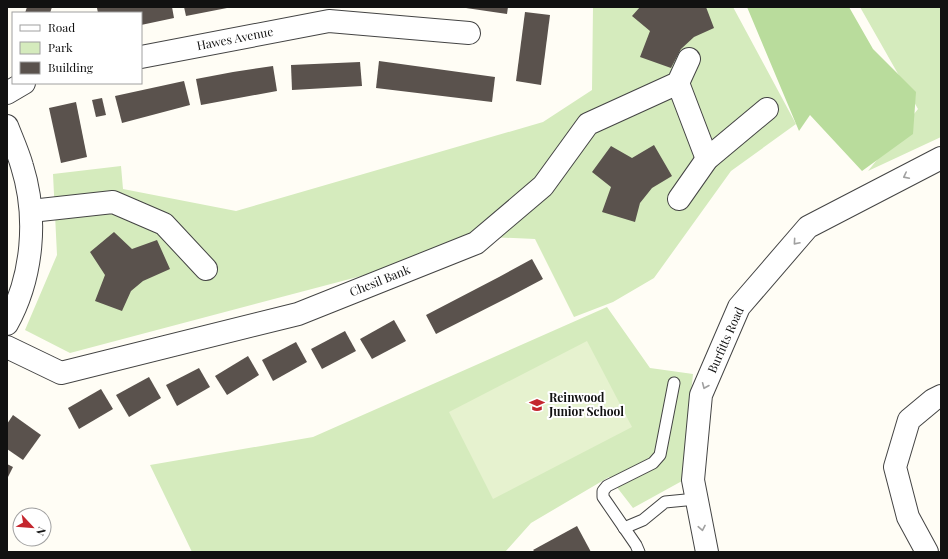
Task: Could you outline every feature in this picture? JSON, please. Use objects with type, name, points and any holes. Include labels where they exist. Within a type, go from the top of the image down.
[{"type":"street","name":"Hawes Avenue","points":[[142,57],[330,14],[470,34]]},
{"type":"street","points":[[689,59],[678,83],[707,158]]},
{"type":"street","name":"Chesil Bank","points":[[7,346],[61,373],[305,312],[476,243],[543,186],[588,124],[678,83]]},
{"type":"street","points":[[7,93],[22,84]]},
{"type":"street","points":[[679,199],[707,158],[766,109]]},
{"type":"street","points":[[7,126],[22,166],[28,188],[31,211],[29,257],[25,279],[18,301],[7,324]]},
{"type":"street","name":"Burfitts Road","points":[[707,552],[693,480],[702,395],[739,307],[808,227],[941,158]]},
{"type":"street","points":[[31,211],[113,202],[164,224],[206,269]]},
{"type":"street","points":[[927,552],[908,518],[895,467],[910,420],[933,400],[941,396]]},
{"type":"lane","points":[[639,552],[636,545],[603,497],[603,491],[607,486],[653,463],[660,456],[674,383]]},
{"type":"lane","points":[[624,528],[643,520],[665,502],[696,498]]},
{"type":"green space","points":[[593,7],[733,7],[796,124],[731,171],[654,278],[613,302],[574,317],[535,239],[466,236],[384,270],[70,353],[25,330],[57,255],[53,174],[121,166],[123,189],[236,211],[543,122],[592,90]]},
{"type":"green space","points":[[747,7],[849,7],[873,49],[916,92],[913,134],[862,171],[810,115],[799,131]]},
{"type":"green space","points":[[860,7],[941,7],[941,137],[868,171],[918,109]]},
{"type":"green space","name":"Reinwood Junior School","points":[[607,307],[650,368],[693,374],[682,481],[633,508],[609,477],[531,523],[505,552],[192,552],[150,465],[313,437]]},
{"type":"green space","points":[[587,341],[632,427],[493,499],[449,412]]},
{"type":"building","points":[[27,7],[52,7],[50,12],[25,12]]},
{"type":"building","points":[[172,7],[174,18],[142,25],[142,12],[98,12],[97,8]]},
{"type":"building","points":[[184,7],[227,7],[227,8],[186,16]]},
{"type":"building","points":[[466,7],[508,7],[507,14]]},
{"type":"building","points":[[640,7],[706,7],[714,28],[694,37],[681,49],[671,68],[640,57],[650,31],[632,16]]},
{"type":"building","points":[[525,12],[550,15],[541,85],[516,81]]},
{"type":"building","points":[[379,61],[495,77],[492,102],[376,88]]},
{"type":"building","points":[[360,62],[362,86],[292,90],[291,65]]},
{"type":"building","points":[[273,66],[277,91],[201,105],[196,79]]},
{"type":"building","points":[[184,81],[190,105],[122,123],[115,96]]},
{"type":"building","points":[[102,98],[106,115],[96,117],[92,100]]},
{"type":"building","points":[[76,102],[87,157],[61,163],[49,108]]},
{"type":"building","points":[[654,145],[672,176],[652,188],[640,203],[635,222],[602,212],[611,187],[592,172],[611,146],[632,158]]},
{"type":"building","points":[[114,232],[132,249],[157,240],[170,269],[143,281],[131,291],[122,311],[95,301],[105,275],[90,252]]},
{"type":"building","points":[[532,259],[543,279],[436,334],[426,315]]},
{"type":"building","points":[[394,320],[406,341],[372,359],[360,339]]},
{"type":"building","points":[[345,331],[356,351],[322,369],[311,349]]},
{"type":"building","points":[[296,342],[307,362],[273,381],[262,360]]},
{"type":"building","points":[[248,356],[259,375],[227,395],[215,376]]},
{"type":"building","points":[[199,368],[210,387],[177,406],[166,385]]},
{"type":"building","points":[[149,377],[161,398],[129,417],[116,395]]},
{"type":"building","points":[[101,389],[113,409],[79,429],[68,408]]},
{"type":"building","points":[[13,415],[41,435],[23,460],[7,449],[7,424]]},
{"type":"building","points":[[7,464],[13,467],[7,479]]},
{"type":"building","points":[[577,526],[591,552],[535,552],[533,550]]},
{"type":"place","name":"Reinwood Junior School","points":[[537,405]]}]
